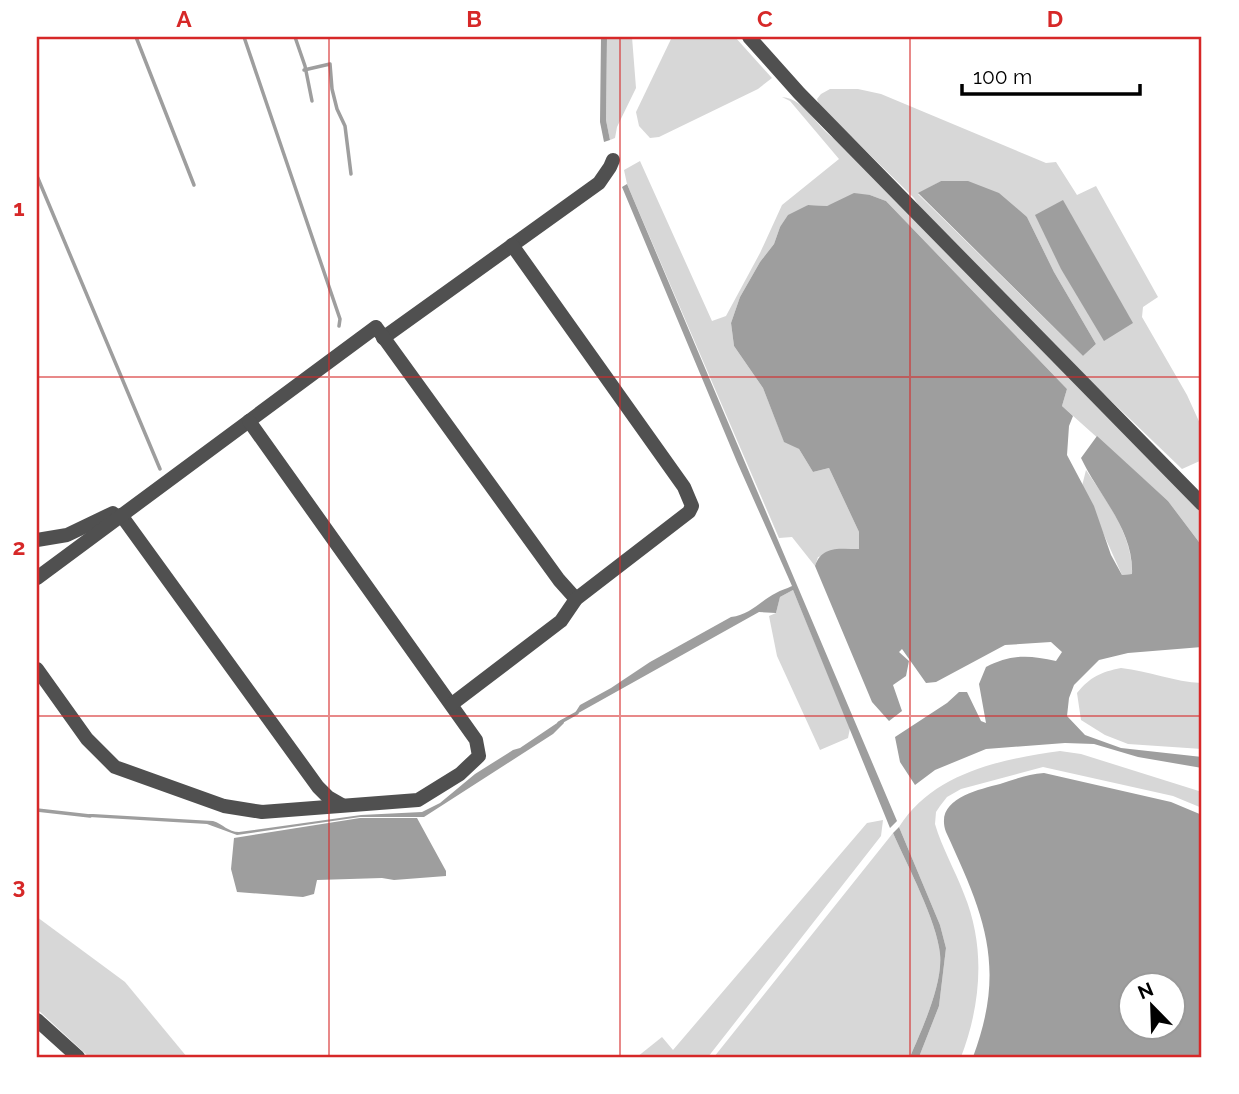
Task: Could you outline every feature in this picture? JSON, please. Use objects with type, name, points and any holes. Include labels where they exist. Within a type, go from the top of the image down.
[{"type":"street","points":[[749,37],[799,93],[1202,504]]},
{"type":"street","points":[[383,338],[599,183],[613,160]]},
{"type":"street","points":[[452,704],[561,621],[576,599],[689,512],[692,506],[684,487],[512,245]]},
{"type":"street","points":[[37,578],[376,327],[559,580],[576,599]]},
{"type":"street","points":[[37,669],[87,739],[116,766],[239,810],[262,812],[418,800],[441,787],[479,756],[479,747],[452,704],[248,421]]},
{"type":"street","points":[[37,540],[67,535],[146,497]]},
{"type":"street","points":[[121,515],[318,787],[342,805]]},
{"type":"street","points":[[37,1020],[78,1057]]},
{"type":"shaded area","points":[[601,37],[607,37],[606,120],[610,140],[604,142],[600,122]]},
{"type":"shaded area","points":[[607,37],[632,37],[636,88],[617,127],[615,138],[610,140],[606,120]]},
{"type":"shaded area","points":[[672,37],[735,37],[772,78],[758,89],[659,137],[650,138],[639,126],[636,112]]},
{"type":"shaded area","points":[[830,89],[858,89],[881,94],[1046,163],[1056,162],[1077,195],[1096,186],[1158,297],[1143,307],[1142,317],[1187,395],[1202,428],[1202,460],[1182,469],[1079,370],[914,198],[819,105],[817,99]],"holes":[[[941,181],[1027,217],[1054,272],[1096,344],[1083,356],[918,194]]]},
{"type":"shaded area","points":[[782,97],[799,103],[825,131],[840,142],[1202,513],[1202,546],[1168,501],[1062,406],[1067,389],[886,201],[870,195],[827,206],[808,205],[780,227],[774,244],[740,297],[731,323],[734,346],[763,388],[784,441],[799,449],[813,472],[829,468],[859,532],[859,549],[818,557],[815,566],[792,537],[779,538],[627,184],[624,170],[640,161],[712,321],[726,316],[782,205],[839,159],[790,101]]},
{"type":"shaded area","points":[[941,181],[968,181],[999,193],[1027,217],[1054,272],[1096,344],[1083,356],[918,193]]},
{"type":"shaded area","points":[[627,184],[897,821],[890,828],[793,590],[780,597],[776,613],[759,612],[573,716],[580,705],[650,662],[792,586],[622,187]]},
{"type":"shaded area","points":[[854,193],[886,201],[1067,389],[1062,406],[1073,416],[1069,426],[1067,455],[1094,506],[1111,555],[1122,575],[1132,574],[1127,543],[1114,514],[1081,458],[1097,436],[1168,501],[1202,546],[1202,647],[1128,653],[1099,660],[1074,685],[1067,716],[1085,735],[1121,748],[1202,757],[1202,768],[1138,757],[1094,744],[1065,743],[986,749],[935,770],[915,785],[900,762],[895,737],[959,692],[967,692],[981,721],[986,723],[979,684],[986,667],[1020,657],[1056,661],[1062,652],[1051,642],[1005,645],[936,682],[926,683],[902,649],[899,652],[909,661],[906,676],[893,685],[902,711],[889,721],[872,702],[815,566],[827,551],[859,549],[859,532],[829,468],[813,472],[799,449],[784,442],[763,388],[734,346],[731,323],[740,297],[774,244],[788,215],[808,205],[827,206]]},
{"type":"shaded area","points":[[1063,200],[1133,323],[1104,341],[1061,269],[1035,215]]},
{"type":"shaded area","points":[[1086,470],[1117,519],[1128,546],[1132,574],[1122,575],[1082,486]]},
{"type":"shaded area","points":[[793,590],[850,728],[848,738],[820,750],[777,656],[769,616],[776,613],[780,597]]},
{"type":"shaded area","points":[[1121,668],[1202,683],[1202,749],[1128,744],[1105,735],[1081,720],[1077,693],[1096,676]]},
{"type":"shaded area","points":[[563,719],[564,723],[553,734],[424,817],[360,817],[237,835],[207,824],[89,817],[89,814],[93,814],[213,821],[239,832],[361,815],[422,812],[440,803],[475,774]]},
{"type":"shaded area","points":[[1060,751],[1081,754],[1202,792],[1202,808],[1173,796],[1043,767],[961,789],[947,797],[936,812],[935,824],[971,914],[978,955],[977,997],[961,1057],[919,1057],[939,1006],[946,948],[940,925],[899,827],[930,793],[949,781],[992,764]]},
{"type":"shaded area","points":[[1044,773],[1171,802],[1202,815],[1202,1057],[973,1057],[983,1025],[988,995],[987,942],[971,889],[946,832],[944,821],[946,811],[960,798],[980,789]]},
{"type":"shaded area","points":[[360,818],[417,818],[446,871],[446,876],[394,880],[317,880],[314,894],[303,897],[237,892],[231,869],[234,838]]},
{"type":"shaded area","points":[[883,820],[881,836],[708,1057],[637,1057],[662,1037],[673,1050],[867,823]]},
{"type":"shaded area","points":[[899,827],[940,925],[946,948],[939,1006],[919,1057],[910,1057],[935,992],[940,954],[928,910],[893,833]]},
{"type":"shaded area","points":[[893,833],[928,910],[940,954],[935,992],[910,1057],[714,1057]]},
{"type":"shaded area","points":[[37,917],[125,982],[187,1057],[89,1057],[37,1009]]},
{"type":"waterway","points":[[136,37],[194,185]]},
{"type":"waterway","points":[[244,37],[340,319],[339,326]]},
{"type":"waterway","points":[[295,37],[305,66],[312,101]]},
{"type":"waterway","points":[[304,70],[330,64],[332,89],[345,126],[351,174]]},
{"type":"waterway","points":[[37,176],[160,469]]},
{"type":"waterway","points":[[559,723],[577,713]]},
{"type":"waterway","points":[[37,810],[90,816]]}]
